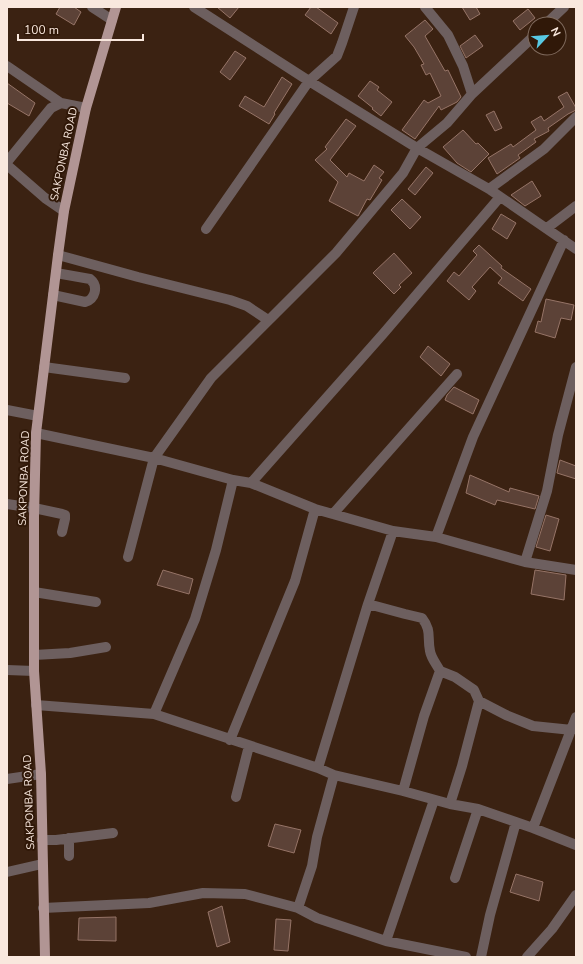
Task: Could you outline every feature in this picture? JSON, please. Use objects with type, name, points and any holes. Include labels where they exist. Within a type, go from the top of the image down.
[{"type":"main road","name":"SAKPONBA ROAD","points":[[45,957],[41,774],[34,671],[34,508],[36,433],[64,211],[86,108],[116,7]]},
{"type":"street","points":[[92,7],[112,20]]},
{"type":"street","points":[[194,7],[417,148],[489,189],[576,249]]},
{"type":"street","points":[[206,229],[309,81],[337,56],[354,7]]},
{"type":"street","points":[[425,7],[448,35],[462,66],[472,94]]},
{"type":"street","points":[[554,16],[564,7]]},
{"type":"street","points":[[128,557],[154,458],[211,378],[336,253],[403,173],[417,148],[447,122],[472,94],[527,42]]},
{"type":"street","points":[[7,66],[61,103],[86,108]]},
{"type":"street","points":[[7,162],[51,108],[61,103]]},
{"type":"street","points":[[489,189],[544,148],[576,117]]},
{"type":"street","points":[[7,165],[45,198],[64,211]]},
{"type":"street","points":[[251,483],[383,334],[500,197]]},
{"type":"street","points":[[547,228],[576,206]]},
{"type":"street","points":[[436,537],[473,437],[564,240]]},
{"type":"street","points":[[58,255],[230,300],[247,306],[268,320]]},
{"type":"street","points":[[53,295],[85,302],[93,298],[96,286],[90,279],[56,273]]},
{"type":"street","points":[[525,562],[547,491],[558,435],[576,366]]},
{"type":"street","points":[[44,367],[125,378]]},
{"type":"street","points":[[333,514],[457,374]]},
{"type":"street","points":[[7,410],[38,416]]},
{"type":"street","points":[[36,433],[154,458],[233,480],[251,483],[315,509],[393,531],[436,537],[525,562],[576,570]]},
{"type":"street","points":[[154,714],[194,619],[216,550],[233,480]]},
{"type":"street","points":[[7,504],[58,512],[65,515],[66,519],[62,532]]},
{"type":"street","points":[[230,740],[295,581],[315,509]]},
{"type":"street","points":[[318,768],[368,604],[393,531]]},
{"type":"street","points":[[34,592],[96,602]]},
{"type":"street","points":[[368,604],[422,618],[426,623],[429,632],[430,652],[440,671],[455,677],[474,690],[479,701],[506,715],[533,726],[572,730]]},
{"type":"street","points":[[34,655],[70,653],[106,647]]},
{"type":"street","points":[[7,670],[34,671]]},
{"type":"street","points":[[403,791],[424,716],[440,671]]},
{"type":"street","points":[[450,804],[462,766],[479,701]]},
{"type":"street","points":[[36,705],[154,714],[318,768],[334,775],[403,791],[450,804],[478,809],[576,845]]},
{"type":"street","points":[[533,828],[576,717]]},
{"type":"street","points":[[236,797],[249,746]]},
{"type":"street","points":[[7,779],[41,774]]},
{"type":"street","points":[[298,908],[312,866],[317,837],[334,775]]},
{"type":"street","points":[[386,941],[434,800]]},
{"type":"street","points":[[455,878],[478,809]]},
{"type":"street","points":[[482,957],[490,915],[516,822]]},
{"type":"street","points":[[42,840],[56,840],[113,833]]},
{"type":"street","points":[[69,838],[69,856]]},
{"type":"street","points":[[7,872],[42,864]]},
{"type":"street","points":[[43,908],[149,902],[203,893],[245,894],[298,908],[317,918],[386,941],[466,957]]},
{"type":"street","points":[[527,957],[552,929],[576,895]]},
{"type":"building","points":[[60,7],[74,7],[81,12],[74,25],[56,14]]},
{"type":"building","points":[[217,7],[239,7],[230,18]]},
{"type":"building","points":[[311,7],[316,7],[338,23],[331,34],[305,15]]},
{"type":"building","points":[[462,7],[476,7],[480,14],[470,20]]},
{"type":"building","points":[[528,9],[533,16],[527,16],[527,24],[520,30],[513,21]]},
{"type":"building","points":[[425,20],[433,29],[425,36],[445,71],[448,70],[461,97],[457,102],[441,110],[439,106],[415,139],[402,130],[424,100],[428,103],[441,96],[430,73],[426,75],[421,65],[424,64],[414,47],[405,36]]},
{"type":"building","points":[[475,35],[483,46],[466,58],[460,46]]},
{"type":"building","points":[[235,51],[246,58],[230,80],[220,72]]},
{"type":"building","points":[[282,77],[292,84],[269,124],[239,106],[245,96],[264,107]]},
{"type":"building","points":[[370,81],[379,87],[377,90],[392,102],[381,116],[358,96]]},
{"type":"building","points":[[7,83],[35,103],[29,116],[7,103]]},
{"type":"building","points":[[567,92],[576,110],[548,128],[549,131],[534,139],[536,142],[518,155],[520,158],[497,174],[488,158],[511,144],[513,147],[536,130],[531,122],[541,116],[544,121],[564,107],[558,97]]},
{"type":"building","points":[[494,111],[502,128],[495,131],[486,115]]},
{"type":"building","points":[[346,119],[356,126],[330,160],[347,177],[349,173],[364,181],[374,165],[384,172],[379,178],[382,180],[370,200],[367,199],[358,216],[329,201],[338,182],[315,160],[327,149],[325,147]]},
{"type":"building","points":[[463,130],[476,144],[478,143],[489,154],[471,172],[457,163],[443,147]]},
{"type":"building","points":[[426,167],[433,173],[415,195],[408,189]]},
{"type":"building","points":[[532,181],[541,196],[525,206],[511,195]]},
{"type":"building","points":[[402,199],[421,217],[410,229],[391,210]]},
{"type":"building","points":[[501,214],[516,223],[507,239],[492,229]]},
{"type":"building","points":[[479,245],[502,266],[501,268],[531,289],[523,301],[498,283],[502,278],[490,267],[472,287],[476,291],[469,300],[447,281],[454,272],[459,276],[477,255],[473,251]]},
{"type":"building","points":[[394,253],[412,273],[399,285],[401,287],[394,294],[373,273]]},
{"type":"building","points":[[546,299],[574,305],[571,320],[561,318],[555,338],[535,332],[538,321],[541,322]]},
{"type":"building","points":[[428,346],[450,364],[441,376],[420,357]]},
{"type":"building","points":[[454,387],[479,400],[473,414],[445,400],[447,395]]},
{"type":"building","points":[[560,460],[576,466],[576,479],[557,473]]},
{"type":"building","points":[[470,475],[509,492],[510,488],[539,496],[535,509],[497,500],[495,505],[466,493]]},
{"type":"building","points":[[546,515],[559,519],[550,551],[536,547]]},
{"type":"building","points":[[163,570],[193,579],[189,594],[157,585]]},
{"type":"building","points":[[535,570],[566,575],[564,600],[531,594]]},
{"type":"building","points":[[275,824],[301,830],[294,853],[268,846]]},
{"type":"building","points":[[516,874],[543,882],[539,901],[510,892]]},
{"type":"building","points":[[222,906],[230,942],[217,947],[208,912]]},
{"type":"building","points":[[116,917],[116,941],[78,940],[79,918]]},
{"type":"building","points":[[276,919],[291,920],[288,951],[274,950]]}]
